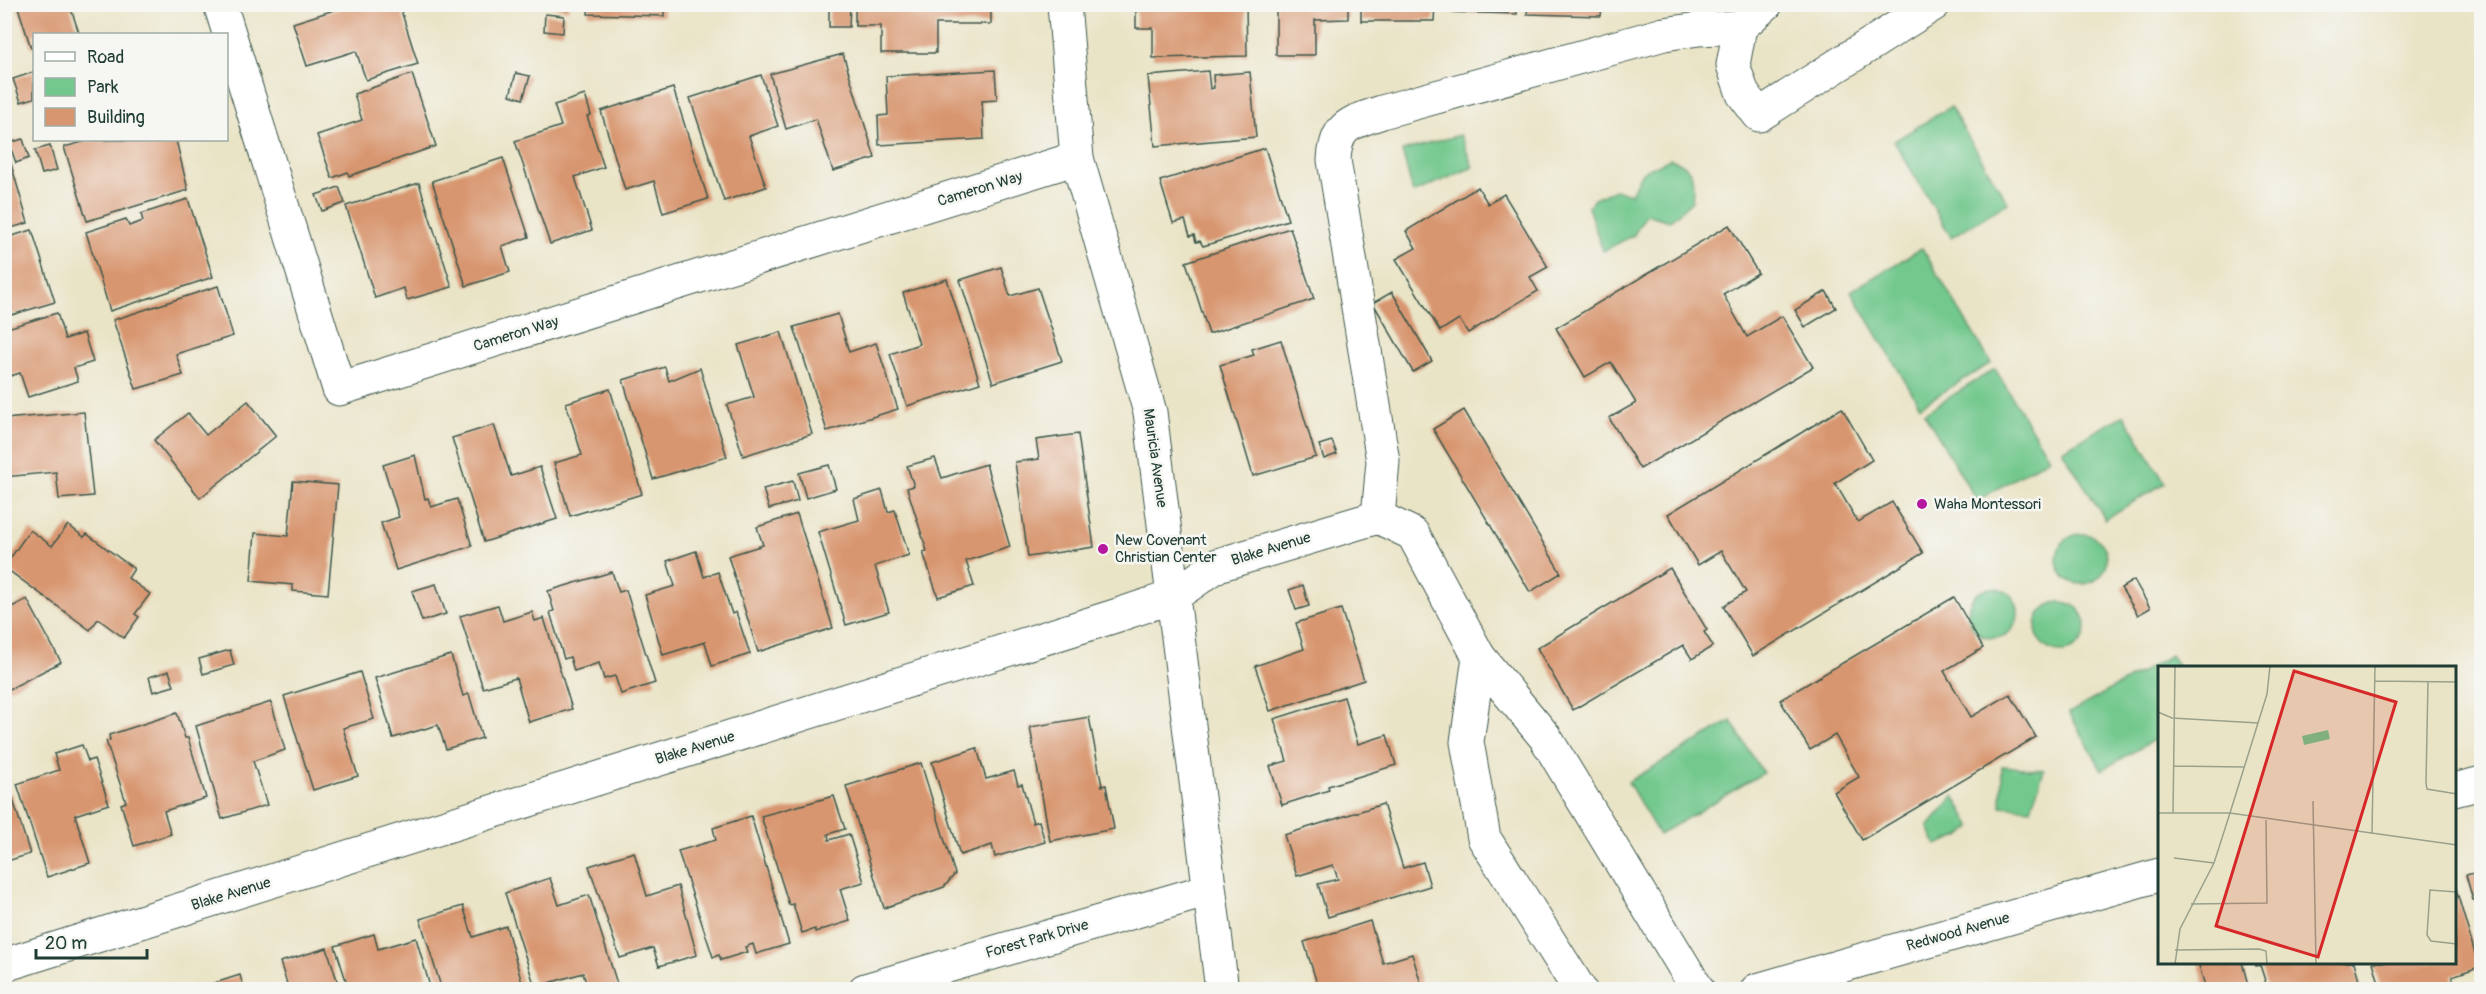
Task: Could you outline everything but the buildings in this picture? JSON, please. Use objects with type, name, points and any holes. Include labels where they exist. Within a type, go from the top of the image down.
[{"type":"street","name":"Cameron Way","points":[[220,4],[339,389],[1077,158]]},
{"type":"street","name":"Mauricia Avenue","points":[[1064,4],[1077,158],[1150,412],[1222,990]]},
{"type":"street","points":[[1766,4],[1740,27],[1733,65],[1743,94],[1759,115],[1934,4]]},
{"type":"street","points":[[1698,990],[1545,737],[1479,657],[1413,534],[1378,516],[1383,461],[1334,160],[1335,140],[1348,125],[1382,111],[1664,34],[1699,28],[1740,27]]},
{"type":"street","name":"Blake Avenue","points":[[4,966],[1172,597],[1218,565],[1378,516]]},
{"type":"street","points":[[1479,657],[1467,742],[1484,838],[1580,990]]},
{"type":"street","points":[[2456,789],[2481,783]]},
{"type":"street","name":"Redwood Avenue","points":[[1757,990],[2158,875]]},
{"type":"street","name":"Forest Park Drive","points":[[865,990],[1209,890]]},
{"type":"green space","points":[[1950,107],[2008,203],[1951,237],[1894,141]]},
{"type":"green space","points":[[1460,135],[1473,167],[1413,193],[1402,151]]},
{"type":"green space","points":[[1670,159],[1684,165],[1691,174],[1692,201],[1669,221],[1646,214],[1634,235],[1603,251],[1588,207],[1594,199],[1615,190],[1631,194],[1642,172]]},
{"type":"green space","points":[[1922,248],[1991,363],[1920,406],[1851,291]]},
{"type":"green space","points":[[1995,369],[2049,458],[1977,501],[1924,413]]},
{"type":"green space","points":[[2124,415],[2165,483],[2105,519],[2062,450]]},
{"type":"green space","points":[[2077,534],[2087,534],[2100,541],[2107,554],[2107,564],[2100,577],[2087,584],[2077,584],[2068,580],[2061,573],[2057,564],[2057,554],[2061,545],[2068,538]]},
{"type":"green space","points":[[1988,588],[1998,588],[2011,595],[2018,608],[2018,618],[2011,631],[1998,638],[1988,638],[1979,634],[1972,627],[1968,618],[1968,608],[1972,599],[1979,592]]},
{"type":"green space","points":[[2056,602],[2066,602],[2079,609],[2086,622],[2086,632],[2079,645],[2066,652],[2056,652],[2047,648],[2040,641],[2036,632],[2036,622],[2040,613],[2047,606]]},
{"type":"green space","points":[[2171,655],[2178,666],[2158,666],[2158,738],[2102,770],[2069,713]]},
{"type":"green space","points":[[1731,721],[1763,773],[1659,835],[1628,782]]},
{"type":"green space","points":[[2002,766],[2044,770],[2031,809],[2001,806]]},
{"type":"green space","points":[[1954,796],[1972,827],[1962,835],[1936,845],[1928,827]]},
{"type":"place","name":"Waha Montessori","points":[[1922,504]]},
{"type":"place","name":"New Covenant Christian Center","points":[[1103,549]]}]
